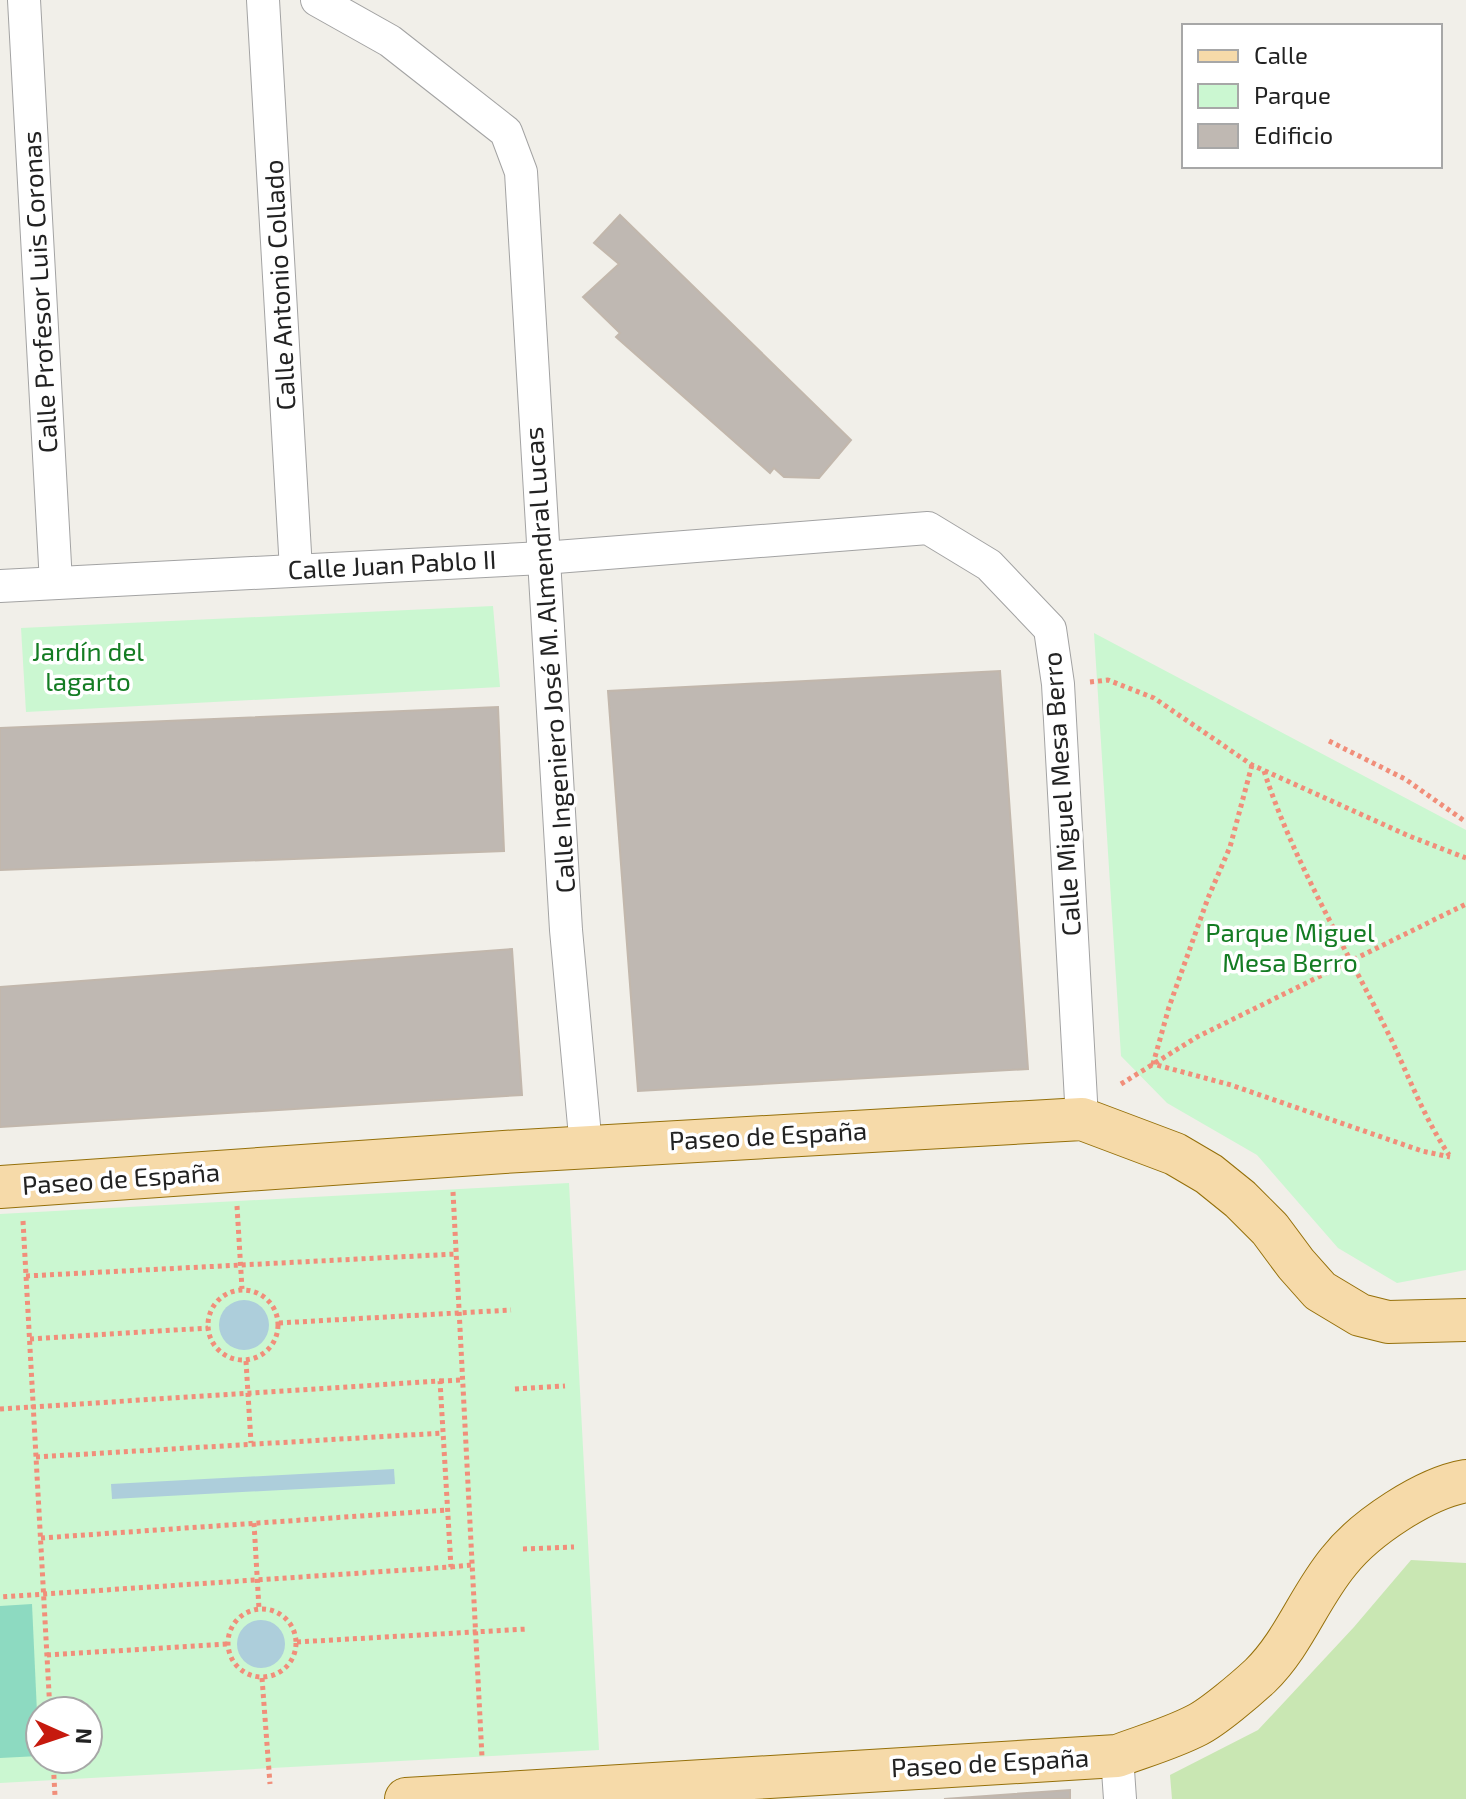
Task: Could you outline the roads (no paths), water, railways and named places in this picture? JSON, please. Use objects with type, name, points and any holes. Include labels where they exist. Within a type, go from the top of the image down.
[{"type":"main road","name":"Paseo de España","points":[[12,1203],[586,1147],[1082,1119],[1175,1154],[1209,1174],[1270,1229],[1320,1291],[1360,1315],[1388,1322],[1466,1320]]},
{"type":"main road","name":"Paseo de España","points":[[406,1799],[624,1792],[1117,1756],[1199,1724],[1260,1676],[1299,1625],[1339,1560],[1374,1528],[1419,1498],[1453,1483],[1466,1481]]},
{"type":"street","name":"Calle Profesor Luis Coronas","points":[[24,0],[56,583]]},
{"type":"street","name":"Calle Antonio Collado","points":[[263,0],[296,570]]},
{"type":"street","name":"Calle Ingeniero José M. Almendral Lucas","points":[[317,0],[390,41],[506,132],[521,172],[566,930],[586,1147]]},
{"type":"street","name":"Calle Juan Pablo II","points":[[0,586],[543,558],[928,528]]},
{"type":"street","name":"Calle Miguel Mesa Berro","points":[[928,528],[989,565],[1050,629],[1058,684],[1082,1119]]},
{"type":"street","points":[[1117,1756],[1120,1799]]},
{"type":"water","points":[[244,1300],[262,1307],[269,1325],[262,1343],[244,1350],[226,1343],[219,1325],[226,1307]]},
{"type":"water","points":[[394,1469],[395,1484],[112,1499],[111,1484]]},
{"type":"water","points":[[261,1620],[270,1621],[278,1627],[284,1635],[284,1653],[278,1661],[270,1667],[261,1668],[252,1667],[244,1661],[238,1653],[237,1644],[238,1635],[244,1627],[252,1621]]},
{"type":"park label","name":"Jardín del lagarto","points":[[88,667]]},
{"type":"park label","name":"Parque Miguel Mesa Berro","points":[[1290,948]]}]
